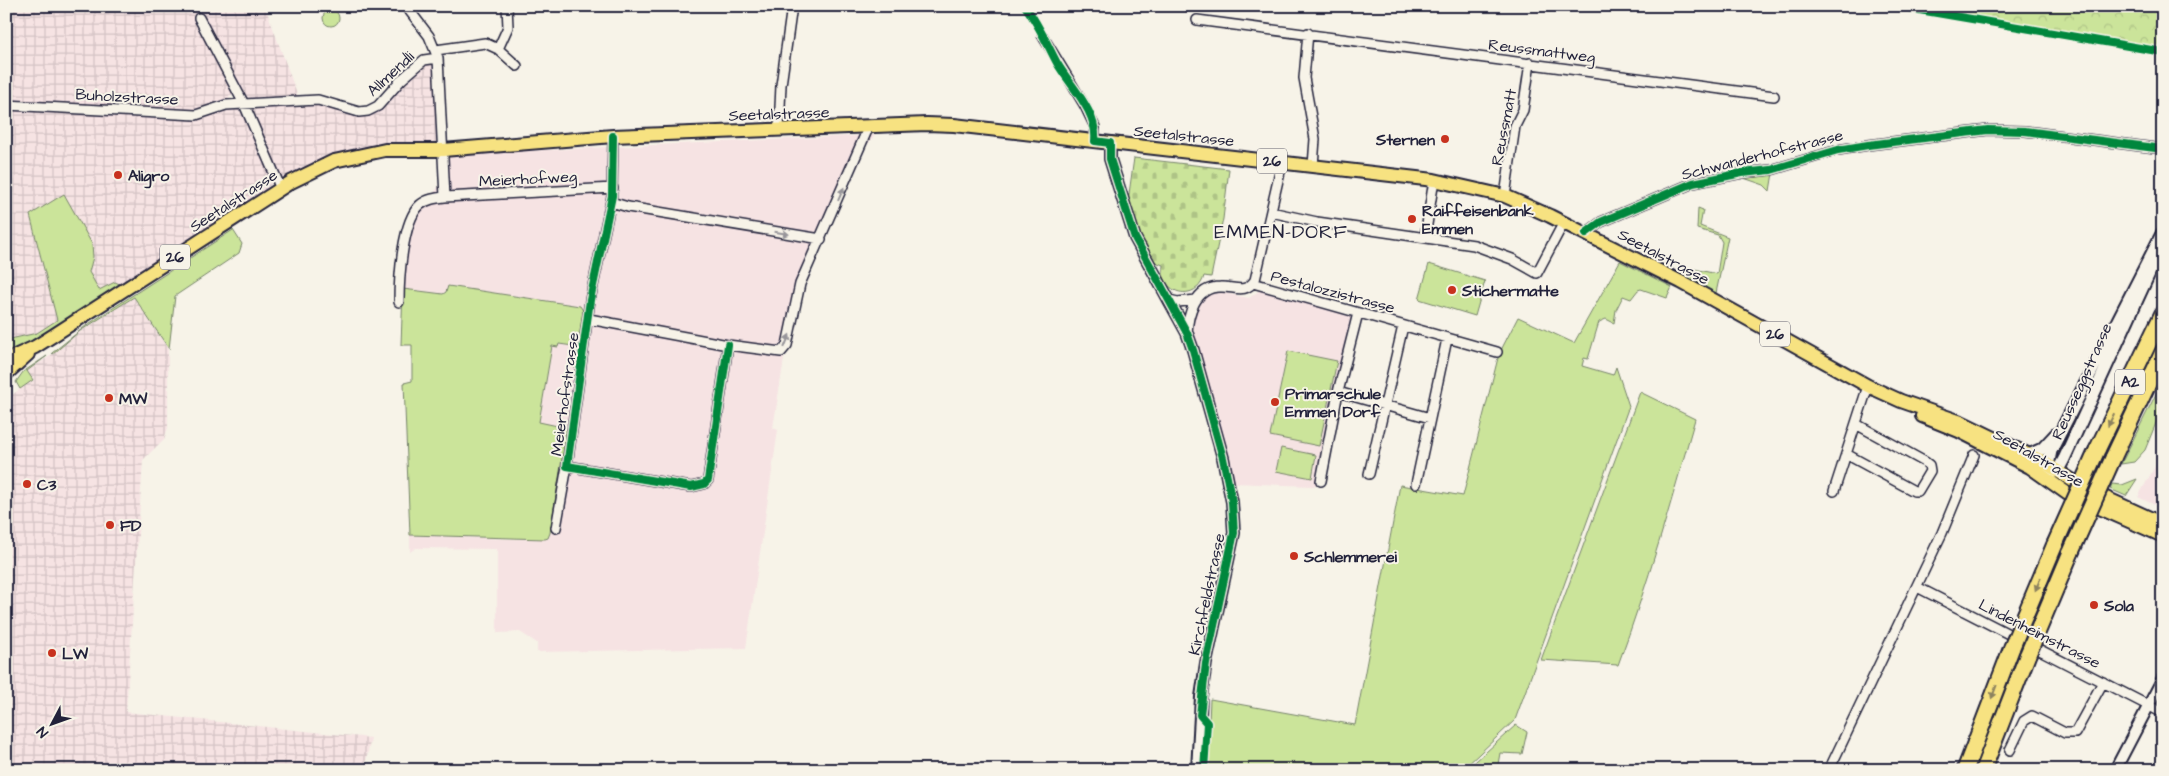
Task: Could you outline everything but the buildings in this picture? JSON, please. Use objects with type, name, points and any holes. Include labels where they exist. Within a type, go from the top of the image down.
[{"type":"highway","name":"A2","points":[[1965,770],[2020,625],[2055,544],[2097,450],[2163,314]]},
{"type":"highway","name":"A2","points":[[1983,770],[2028,654],[2071,552],[2163,352]]},
{"type":"main road","name":"Seetalstrasse","points":[[6,360],[35,347],[281,189],[314,170],[344,158],[385,150],[443,150],[613,136],[869,126],[954,126],[1434,180],[1506,196],[1564,222],[1680,282],[1868,386],[1901,402],[1961,422],[2029,455],[2050,470],[2068,494],[2163,536]]},
{"type":"main road","name":"Reusseggstrasse","points":[[2050,470],[2064,425],[2163,232]]},
{"type":"main road","name":"Reusseggstrasse","points":[[2050,470],[2163,243]]},
{"type":"main road","name":"Seetalstrasse","points":[[6,374],[35,347]]},
{"type":"main road","name":"Seetalstrasse","points":[[1901,402],[1915,412],[2050,470],[2084,488],[2163,524]]},
{"type":"main road","name":"Reusseggstrasse","points":[[2029,455],[2042,449],[2064,425]]},
{"type":"street","points":[[399,302],[403,258],[411,217],[420,205],[427,200],[445,197],[437,54],[406,6]]},
{"type":"street","points":[[498,49],[508,27],[507,6]]},
{"type":"street","points":[[779,129],[781,85],[792,6]]},
{"type":"street","points":[[199,18],[244,104],[281,189]]},
{"type":"street","name":"Reussmattweg","points":[[1197,20],[1308,33],[1774,96]]},
{"type":"street","points":[[1308,33],[1304,78],[1315,139],[1313,166]]},
{"type":"street","points":[[1042,35],[1086,106],[1095,127],[1096,141]]},
{"type":"street","points":[[437,54],[481,43],[498,49],[518,66]]},
{"type":"street","name":"Allmendli","points":[[244,104],[318,100],[359,112],[368,111],[378,106],[401,80],[424,60],[437,54]]},
{"type":"street","name":"Reussmatt","points":[[1506,196],[1515,126],[1523,110],[1530,63]]},
{"type":"street","name":"Buholzstrasse","points":[[6,105],[196,115],[226,105],[244,104]]},
{"type":"street","name":"Meierhofstrasse","points":[[589,319],[728,345],[781,352],[787,346],[800,284],[869,126]]},
{"type":"street","name":"Schwanderhofstrasse","points":[[1586,233],[1601,222],[1693,183],[1742,173],[1771,170],[1838,150],[1868,145],[1988,130],[2025,131],[2163,149]]},
{"type":"street","name":"Meierhofstrasse","points":[[556,528],[589,319],[590,300],[611,202],[613,188],[613,136]]},
{"type":"street","name":"Kirchfeldstrasse","points":[[1110,143],[1110,159],[1135,238],[1187,333],[1223,458],[1232,502],[1234,533],[1206,662],[1201,697],[1197,770]]},
{"type":"street","name":"Pestalozzistrasse","points":[[1282,162],[1253,284],[1497,352]]},
{"type":"street","points":[[1425,237],[1434,180]]},
{"type":"street","name":"Meierhofweg","points":[[445,197],[613,188]]},
{"type":"street","points":[[611,202],[628,207],[821,239]]},
{"type":"street","points":[[1271,212],[1318,222],[1458,241],[1486,248],[1537,273],[1564,222]]},
{"type":"street","points":[[1169,300],[1178,302],[1196,300],[1212,288],[1223,287],[1242,290],[1253,284]]},
{"type":"street","name":"Kirchfeldstrasse","points":[[1187,333],[1188,317],[1196,300]]},
{"type":"street","points":[[1321,481],[1338,392],[1358,313]]},
{"type":"street","points":[[1369,474],[1403,326]]},
{"type":"street","points":[[1416,484],[1447,339]]},
{"type":"street","name":"Meierhofstrasse","points":[[567,466],[691,487],[704,484],[708,480],[728,345]]},
{"type":"street","points":[[1834,491],[1868,386]]},
{"type":"street","points":[[1338,392],[1430,418]]},
{"type":"street","points":[[1846,454],[1914,491],[1918,491],[1921,488],[1930,471],[1929,465],[1925,462],[1856,424]]},
{"type":"street","points":[[1829,770],[1942,533],[1974,455]]},
{"type":"street","name":"Lindenheimstrasse","points":[[1917,587],[2163,713]]},
{"type":"street","points":[[2115,770],[2163,678]]},
{"type":"street","points":[[2010,750],[2024,721],[2032,716],[2065,733],[2075,733],[2103,682]]},
{"type":"shaded area","points":[[6,6],[265,6],[298,97],[250,98],[235,93],[228,99],[233,108],[242,111],[266,166],[271,184],[264,192],[122,285],[115,282],[99,291],[89,272],[93,257],[64,195],[30,215],[57,320],[37,333],[6,340]]},
{"type":"shaded area","points":[[438,58],[443,150],[376,151],[281,189],[244,104],[318,100],[368,111],[424,60]]},
{"type":"shaded area","points":[[875,135],[867,145],[803,288],[793,346],[785,353],[773,428],[778,430],[746,648],[537,652],[537,643],[520,632],[497,633],[497,549],[416,548],[410,552],[410,535],[513,539],[548,538],[567,428],[539,423],[552,346],[558,344],[576,347],[584,312],[580,306],[448,286],[443,294],[403,289],[407,219],[412,208],[419,201],[433,194],[439,186],[438,155]]},
{"type":"shaded area","name":"Primarschule Emmen Dorf","points":[[1260,290],[1354,314],[1318,483],[1314,486],[1234,483],[1194,330],[1193,315],[1204,297],[1214,291],[1249,298]]},
{"type":"shaded area","points":[[134,297],[168,349],[168,428],[164,439],[143,460],[126,712],[371,738],[364,770],[6,770],[6,399],[33,380],[27,371],[53,354],[80,332]]},
{"type":"shaded area","points":[[2163,452],[2163,509],[2138,497]]},
{"type":"green space","points":[[1900,6],[2163,6],[2163,51]]},
{"type":"green space","points":[[331,10],[337,12],[339,18],[337,24],[331,26],[325,24],[323,18],[325,12]]},
{"type":"green space","points":[[1134,158],[1229,169],[1223,219],[1211,277],[1204,276],[1200,285],[1194,290],[1179,292],[1172,289],[1163,275],[1163,265],[1153,261],[1141,240],[1128,201]]},
{"type":"green space","points":[[1773,173],[1770,191],[1764,185],[1738,176]]},
{"type":"green space","points":[[64,194],[92,244],[93,257],[89,272],[99,290],[115,282],[122,285],[25,345],[6,354],[6,340],[37,333],[57,320],[30,215]]},
{"type":"green space","points":[[1698,208],[1703,210],[1700,226],[1728,237],[1716,293],[1684,276],[1690,268],[1717,274],[1722,242],[1718,235],[1697,229]]},
{"type":"green space","points":[[233,230],[242,244],[239,253],[175,296],[169,349],[134,297],[80,331],[52,353],[87,325]]},
{"type":"green space","points":[[1620,261],[1672,287],[1667,298],[1641,289],[1631,299],[1623,296],[1616,310],[1614,323],[1606,319],[1599,322],[1588,359],[1584,358],[1582,366],[1613,375],[1616,367],[1629,406],[1515,720],[1462,770],[1207,770],[1210,699],[1355,725],[1400,485],[1463,496],[1499,354],[1518,317],[1574,343]]},
{"type":"green space","name":"Stichermatte","points":[[1429,264],[1485,281],[1475,316],[1419,299]]},
{"type":"green space","points":[[448,286],[580,306],[584,312],[580,347],[559,344],[558,347],[552,346],[539,422],[567,428],[548,538],[410,535],[404,383],[412,381],[412,345],[401,345],[403,289],[443,294]]},
{"type":"green space","points":[[1288,351],[1337,361],[1319,446],[1270,436]]},
{"type":"green space","points":[[47,356],[27,371],[33,380],[20,389],[16,382],[23,372]]},
{"type":"green space","points":[[2163,380],[2163,406],[2145,450],[2134,462],[2121,464]]},
{"type":"green space","points":[[1640,392],[1695,419],[1649,573],[1618,665],[1541,660]]},
{"type":"green space","points":[[1281,448],[1316,455],[1312,478],[1276,471]]},
{"type":"green space","points":[[2137,479],[2126,496],[2110,489],[2112,484],[2122,485]]},
{"type":"green space","points":[[1516,725],[1527,732],[1522,754],[1500,753],[1497,770],[1466,770]]},
{"type":"cycle path","points":[[1025,6],[1038,26],[1057,63],[1088,110],[1095,130],[1095,141],[1110,143],[1110,159],[1135,238],[1187,333],[1223,458],[1232,502],[1234,533],[1206,663],[1200,715],[1207,723],[1204,770]]},
{"type":"cycle path","points":[[1896,6],[2163,52]]},
{"type":"cycle path","points":[[1586,233],[1601,222],[1693,183],[1742,173],[1771,170],[1838,150],[1868,145],[1988,130],[2025,131],[2163,149]]},
{"type":"cycle path","points":[[613,136],[612,196],[590,300],[567,466],[691,487],[704,484],[708,480],[728,345]]},
{"type":"place","name":"Sternen","points":[[1445,139]]},
{"type":"place","name":"Aligro","points":[[118,175]]},
{"type":"place","name":"Raiffeisenbank Emmen","points":[[1412,219]]},
{"type":"place","name":"Stichermatte","points":[[1452,290]]},
{"type":"place","name":"MW","points":[[109,398]]},
{"type":"place","name":"Primarschule Emmen Dorf","points":[[1275,402]]},
{"type":"place","name":"C3","points":[[27,484]]},
{"type":"place","name":"FD","points":[[110,525]]},
{"type":"place","name":"Schlemmerei","points":[[1294,556]]},
{"type":"place","name":"Sola","points":[[2094,605]]},
{"type":"place","name":"LW","points":[[52,653]]},
{"type":"district","name":"EMMEN-DORF","points":[[1281,231]]}]
